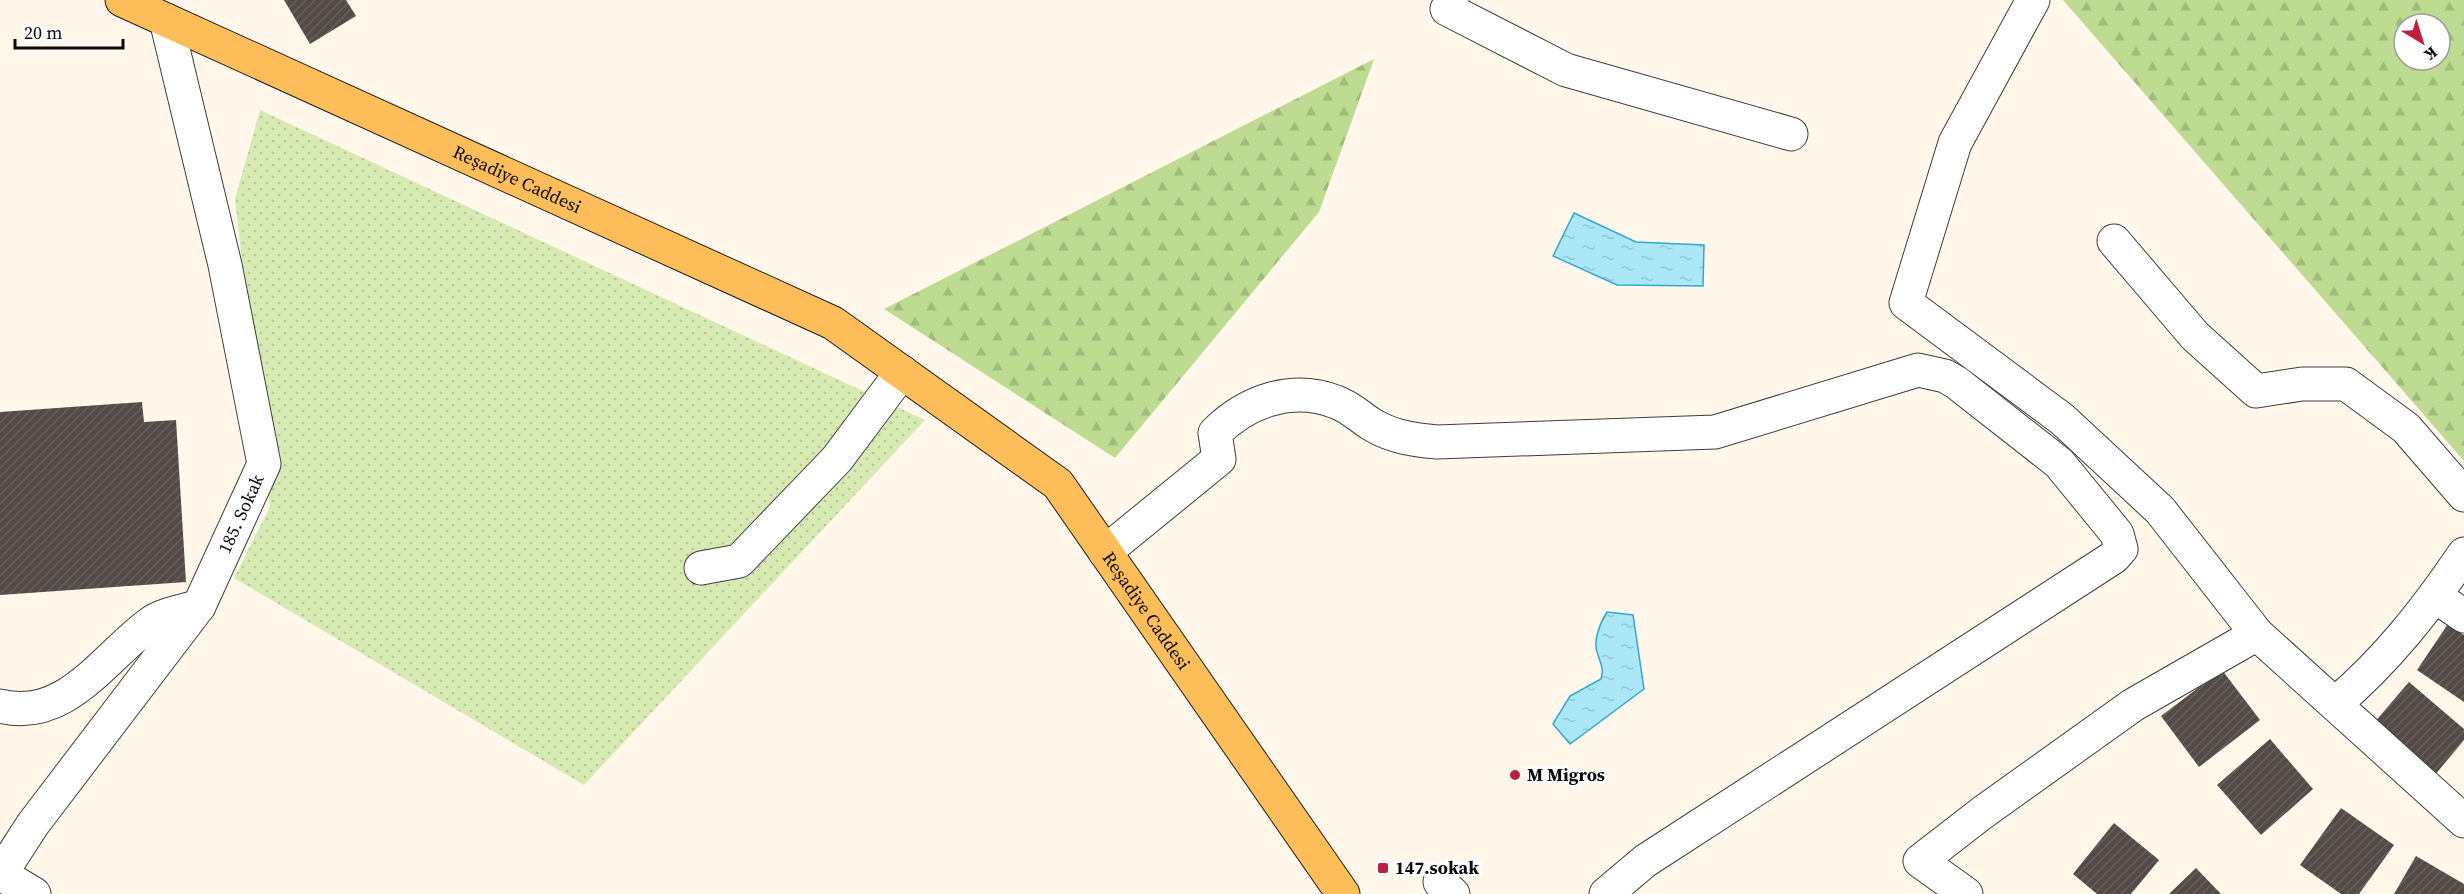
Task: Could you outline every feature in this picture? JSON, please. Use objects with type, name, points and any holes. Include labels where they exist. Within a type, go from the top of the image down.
[{"type":"main road","name":"Reşadiye Caddesi","points":[[122,0],[833,323],[1058,484],[1343,894]]},
{"type":"street","points":[[2033,0],[1955,143],[1906,303],[2062,419],[2160,510],[2257,634],[2464,821]]},
{"type":"street","points":[[1450,5],[1566,70],[1791,134]]},
{"type":"street","name":"185. Sokak","points":[[0,874],[33,824],[200,606],[264,464],[225,265],[166,20]]},
{"type":"street","points":[[2114,241],[2196,336],[2256,391],[2302,384],[2346,384],[2406,428],[2464,495]]},
{"type":"street","points":[[1105,552],[1219,459],[1215,433],[1229,419],[1254,405],[1281,396],[1318,397],[1337,402],[1390,434],[1421,441],[1715,432],[1918,370],[1939,373],[1957,383],[2059,463],[2117,534],[2121,549],[2114,557],[1645,861],[1606,894]]},
{"type":"street","points":[[701,568],[739,561],[837,459],[902,372]]},
{"type":"street","points":[[2335,704],[2373,671],[2436,596],[2464,554]]},
{"type":"street","points":[[2436,596],[2464,616]]},
{"type":"street","points":[[0,706],[32,709],[81,687],[153,621],[200,606]]},
{"type":"street","points":[[1966,894],[1920,861],[1982,813],[2133,705],[2257,634]]},
{"type":"street","points":[[0,874],[34,894]]},
{"type":"green space","points":[[2063,0],[2464,0],[2464,461]]},
{"type":"green space","points":[[1374,59],[1319,212],[1115,458],[884,309]]},
{"type":"green space","points":[[260,110],[925,420],[584,785],[234,578],[270,507],[235,199]]},
{"type":"water","points":[[1574,213],[1636,242],[1704,245],[1703,286],[1617,285],[1553,256]]},
{"type":"water","points":[[1607,612],[1633,615],[1644,689],[1570,744],[1553,724],[1570,696],[1601,679],[1602,669],[1596,650],[1596,639]]},
{"type":"building","points":[[284,0],[346,0],[356,16],[310,44]]},
{"type":"building","points":[[142,402],[144,422],[176,420],[186,582],[0,595],[0,412]]},
{"type":"building","points":[[2448,624],[2464,635],[2464,702],[2417,670]]},
{"type":"building","points":[[2222,670],[2260,720],[2199,767],[2161,716]]},
{"type":"building","points":[[2409,682],[2464,729],[2464,740],[2434,776],[2373,724]]},
{"type":"building","points":[[2270,739],[2313,789],[2261,835],[2217,785]]},
{"type":"building","points":[[2341,808],[2394,845],[2359,894],[2341,894],[2300,865]]},
{"type":"building","points":[[2114,823],[2159,860],[2131,894],[2097,894],[2073,874]]},
{"type":"building","points":[[2416,856],[2464,884],[2464,894],[2394,894]]},
{"type":"building","points":[[2196,868],[2221,894],[2169,894]]},
{"type":"place","name":"M Migros","points":[[1515,775]]},
{"type":"place","name":"147.sokak","points":[[1383,868]]}]
